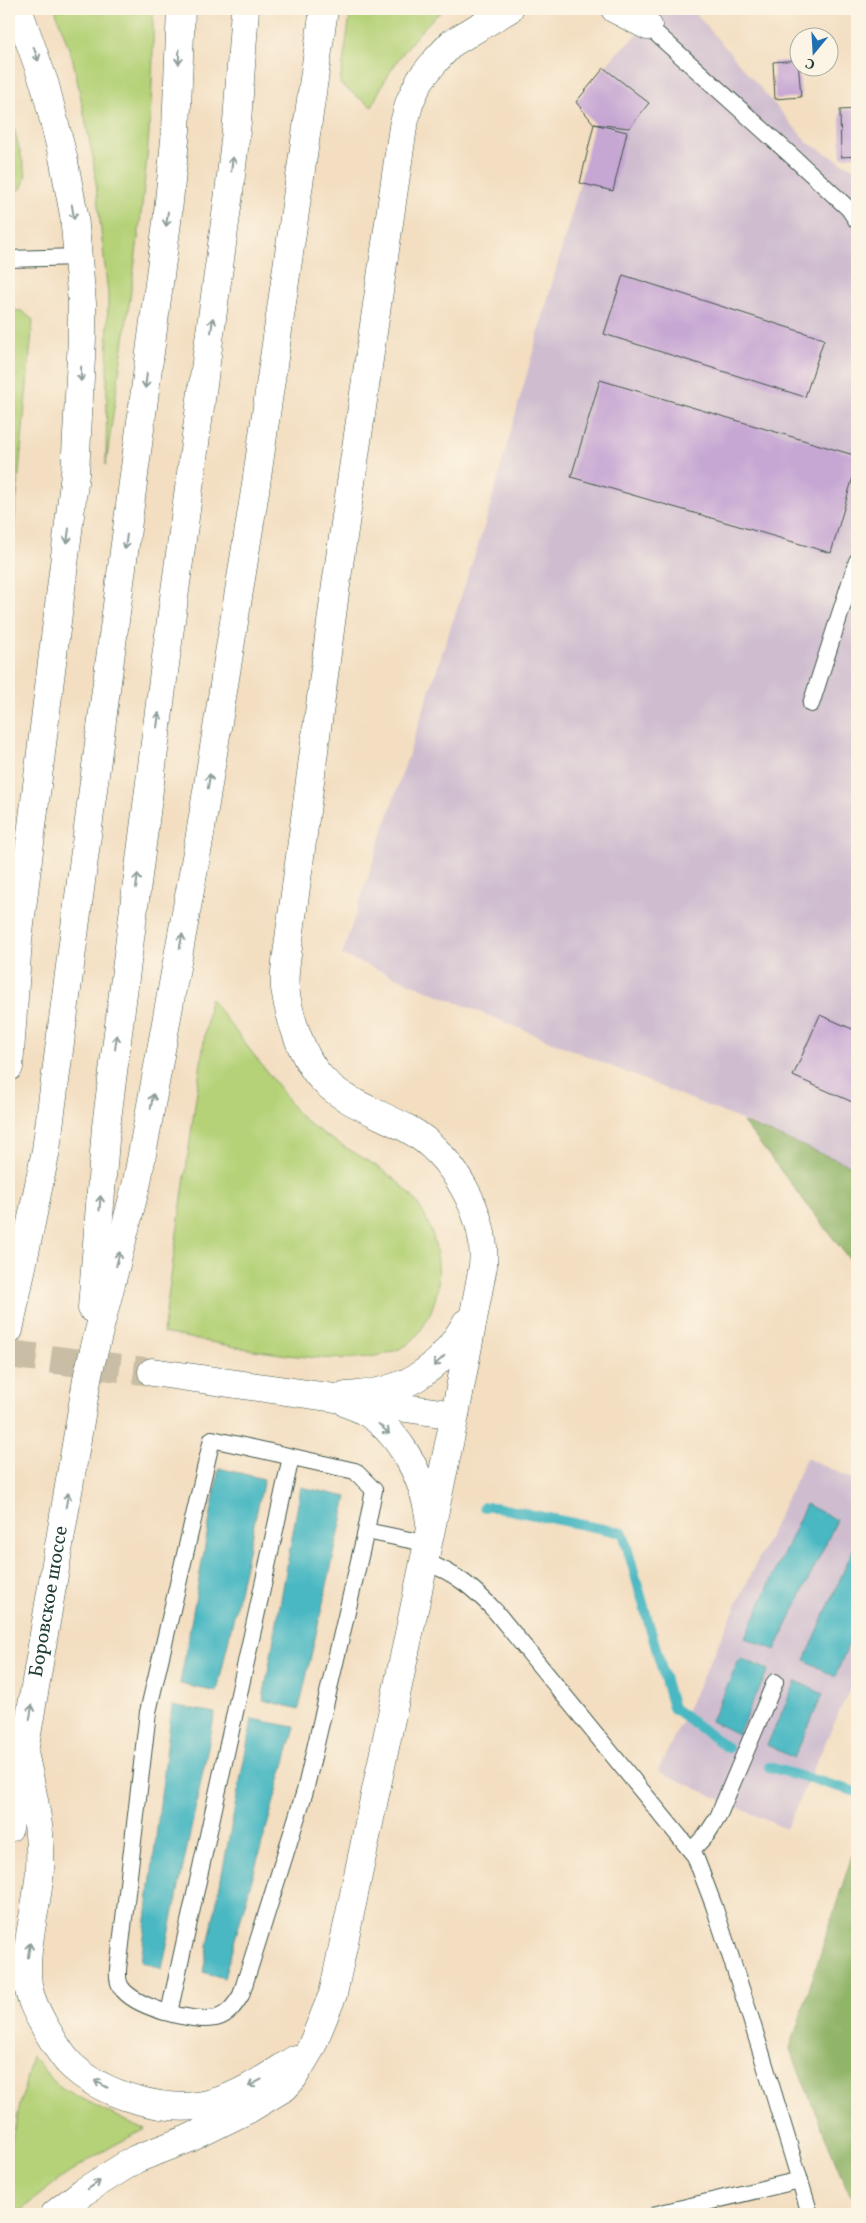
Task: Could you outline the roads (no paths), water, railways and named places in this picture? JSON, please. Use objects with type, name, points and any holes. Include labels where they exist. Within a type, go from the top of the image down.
[{"type":"main road","points":[[9,1067],[18,941],[76,474],[82,338],[82,303],[74,215],[58,134],[38,63],[18,9]]},
{"type":"main road","points":[[9,1330],[43,1169],[81,891],[168,213],[176,130],[181,9]]},
{"type":"main road","points":[[88,1374],[106,1127],[164,672],[206,373],[237,122],[245,9]]},
{"type":"main road","points":[[88,1374],[137,1182],[200,841],[256,482],[324,9]]},
{"type":"main road","points":[[54,2214],[83,2192],[136,2159],[196,2135],[247,2110],[285,2087],[312,2048],[333,1994],[455,1415],[485,1250],[479,1221],[465,1190],[445,1161],[422,1138],[409,1129],[345,1097],[322,1079],[304,1051],[285,988],[286,962],[335,595],[403,126],[410,101],[420,80],[437,59],[452,43],[509,9]]},
{"type":"main road","points":[[615,9],[648,26]]},
{"type":"main road","points":[[327,1398],[384,1391],[401,1386],[418,1377],[449,1352],[475,1306]]},
{"type":"main road","points":[[152,1372],[455,1415]]},
{"type":"main road","name":"Боровское шоссе","points":[[9,1828],[24,1752],[88,1374]]},
{"type":"main road","points":[[327,1398],[364,1411],[388,1432],[401,1448],[413,1467],[418,1481],[428,1545]]},
{"type":"main road","points":[[24,1752],[38,1822],[40,1842],[39,1887],[28,1962],[28,1985],[38,2015],[62,2055],[69,2063],[90,2078],[125,2096],[166,2105],[196,2106],[212,2103],[240,2091],[312,2048]]},
{"type":"lane","points":[[648,26],[793,157],[848,209],[857,220]]},
{"type":"lane","points":[[9,259],[78,257]]},
{"type":"lane","points":[[811,704],[857,561]]},
{"type":"lane","points":[[212,1439],[355,1471],[374,1490],[366,1531],[305,1791],[241,1995],[233,2008],[217,2018],[200,2018],[169,2013],[150,2008],[129,1998],[119,1985],[118,1972],[148,1712],[212,1439]]},
{"type":"lane","points":[[169,2013],[291,1457]]},
{"type":"lane","points":[[366,1531],[428,1545],[445,1570],[476,1591],[496,1612],[695,1856],[714,1906],[810,2214]]},
{"type":"lane","points":[[691,1851],[707,1834],[718,1817],[775,1682]]},
{"type":"lane","points":[[657,2214],[800,2180]]},
{"type":"water","points":[[219,1468],[264,1479],[217,1692],[180,1684]]},
{"type":"water","points":[[301,1487],[347,1497],[299,1709],[263,1700]]},
{"type":"water","points":[[806,1504],[837,1520],[775,1650],[745,1638]]},
{"type":"water","points":[[857,1540],[857,1624],[835,1677],[805,1660]]},
{"type":"water","points":[[740,1658],[768,1670],[738,1734],[711,1721]]},
{"type":"water","points":[[796,1681],[823,1694],[794,1758],[767,1745]]},
{"type":"water","points":[[172,1705],[215,1713],[162,1969],[141,1961]]},
{"type":"water","points":[[252,1719],[295,1727],[224,1978],[203,1972]]},
{"type":"waterway","points":[[484,1507],[494,1507],[623,1533],[673,1708],[728,1748]]},
{"type":"waterway","points":[[769,1767],[857,1792]]},
{"type":"tunnel","points":[[9,1354],[152,1372]]}]
